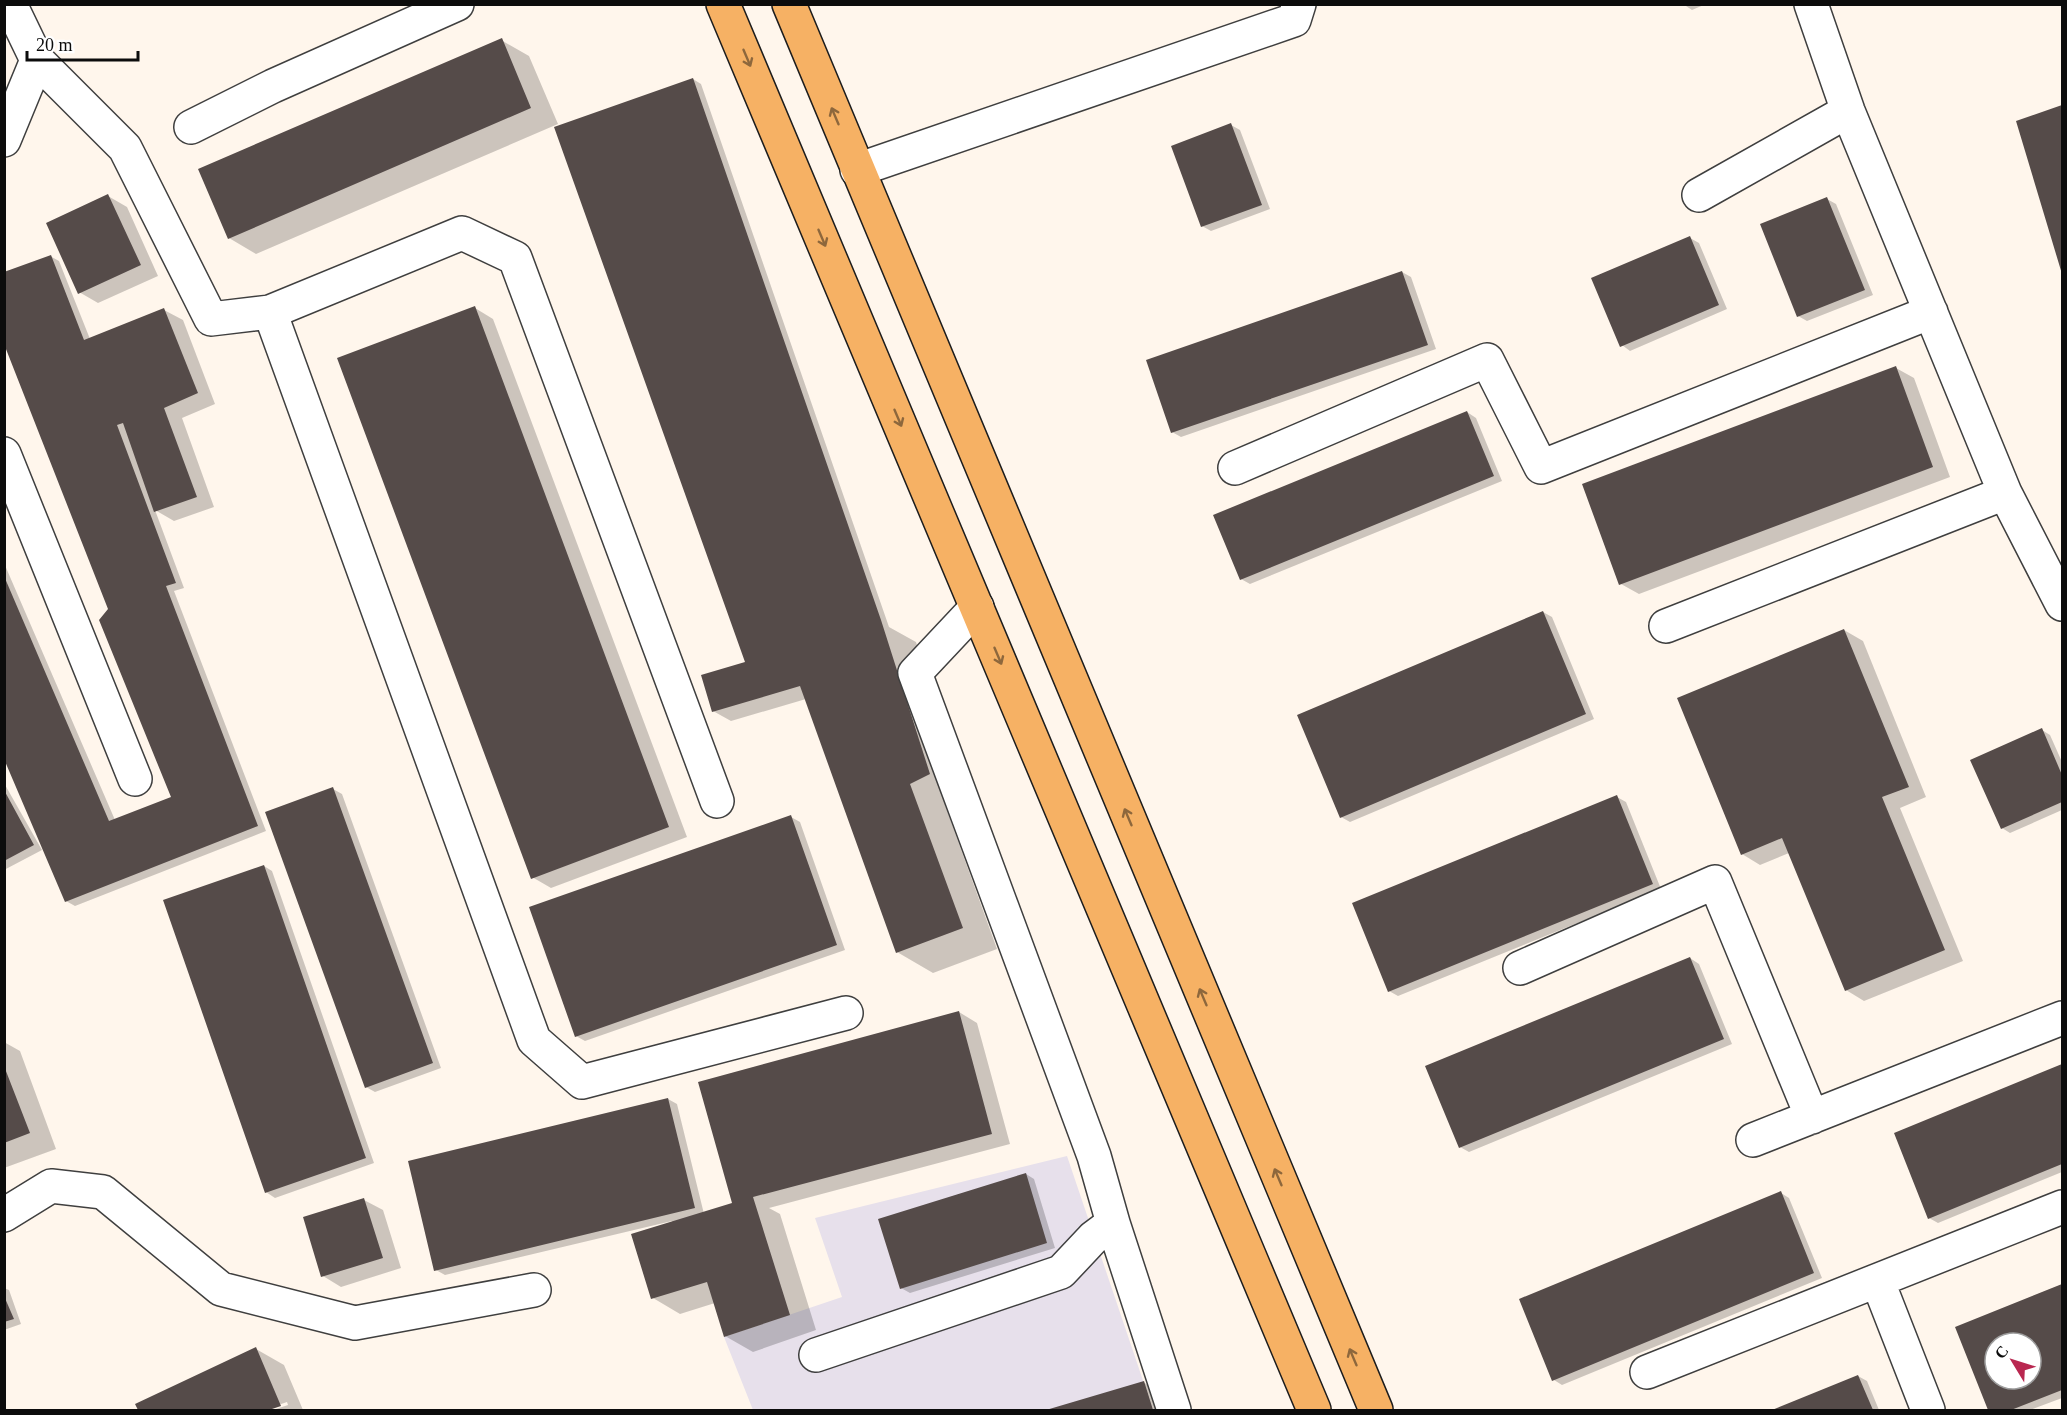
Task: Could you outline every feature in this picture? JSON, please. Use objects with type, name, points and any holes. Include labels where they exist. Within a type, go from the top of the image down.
[{"type":"main road","points":[[723,4],[1314,1410]]},
{"type":"main road","points":[[789,4],[1376,1410]]},
{"type":"lane","points":[[10,4],[37,60],[125,148],[211,319],[270,312],[462,233],[515,258],[717,801]]},
{"type":"lane","points":[[191,127],[273,86],[457,4]]},
{"type":"lane","points":[[857,170],[1294,20],[1299,4]]},
{"type":"lane","points":[[1811,4],[1848,111],[2006,493],[2062,604]]},
{"type":"lane","points":[[4,140],[37,60]]},
{"type":"lane","points":[[1699,195],[1848,111]]},
{"type":"lane","points":[[270,312],[534,1040],[582,1082],[846,1013]]},
{"type":"lane","points":[[1235,468],[1487,360],[1541,467],[1931,312]]},
{"type":"lane","points":[[4,454],[135,779]]},
{"type":"lane","points":[[1666,626],[2006,493]]},
{"type":"lane","points":[[977,607],[915,673],[1094,1156],[1113,1223],[1174,1410]]},
{"type":"lane","points":[[1520,968],[1715,882],[1812,1117]]},
{"type":"lane","points":[[1753,1140],[2062,1018]]},
{"type":"lane","points":[[4,1215],[51,1186],[103,1192],[221,1289],[356,1323],[534,1290]]},
{"type":"lane","points":[[1647,1372],[2062,1208]]},
{"type":"lane","points":[[816,1355],[1061,1272],[1093,1238],[1113,1223]]},
{"type":"lane","points":[[1878,1282],[1928,1410]]},
{"type":"shaded area","points":[[1067,1156],[1153,1410],[753,1410],[724,1337],[842,1297],[815,1218]]},
{"type":"building","points":[[502,38],[531,108],[228,239],[198,169]]},
{"type":"building","points":[[693,78],[881,620],[930,774],[910,784],[963,928],[896,953],[800,686],[712,712],[701,675],[745,662],[554,127]]},
{"type":"building","points":[[2062,105],[2062,274],[2016,121]]},
{"type":"building","points":[[1231,123],[1262,205],[1201,227],[1171,146]]},
{"type":"building","points":[[108,194],[141,265],[78,294],[46,223]]},
{"type":"building","points":[[1827,197],[1865,290],[1797,317],[1760,224]]},
{"type":"building","points":[[1690,236],[1719,305],[1620,347],[1591,278]]},
{"type":"building","points":[[51,255],[84,340],[164,308],[198,393],[164,408],[197,497],[154,512],[123,423],[117,425],[176,583],[166,586],[258,826],[65,902],[4,759],[4,576],[109,821],[171,797],[99,620],[108,609],[4,344],[4,272]]},
{"type":"building","points":[[1402,271],[1428,345],[1171,433],[1146,360]]},
{"type":"building","points":[[475,306],[669,827],[531,879],[337,358]]},
{"type":"building","points":[[1896,366],[1933,467],[1619,585],[1582,484]]},
{"type":"building","points":[[1467,411],[1494,476],[1240,580],[1213,515]]},
{"type":"building","points":[[1543,611],[1586,714],[1340,818],[1297,715]]},
{"type":"building","points":[[1844,629],[1909,787],[1882,797],[1945,950],[1845,991],[1782,838],[1741,855],[1677,698]]},
{"type":"building","points":[[2042,728],[2062,775],[2062,802],[2001,829],[1970,760]]},
{"type":"building","points":[[333,787],[433,1063],[365,1088],[265,812]]},
{"type":"building","points":[[4,790],[34,845],[4,861]]},
{"type":"building","points":[[1617,795],[1653,884],[1388,992],[1352,903]]},
{"type":"building","points":[[791,815],[837,945],[575,1037],[529,907]]},
{"type":"building","points":[[264,865],[366,1158],[265,1193],[163,900]]},
{"type":"building","points":[[1690,957],[1724,1039],[1459,1148],[1425,1066]]},
{"type":"building","points":[[959,1011],[992,1134],[753,1197],[790,1315],[724,1337],[707,1282],[651,1299],[631,1234],[732,1203],[698,1082]]},
{"type":"building","points":[[2062,1064],[2062,1164],[1928,1219],[1894,1133]]},
{"type":"building","points":[[4,1066],[30,1133],[4,1143]]},
{"type":"building","points":[[668,1098],[695,1208],[434,1271],[408,1161]]},
{"type":"building","points":[[1026,1173],[1047,1243],[900,1289],[878,1219]]},
{"type":"building","points":[[1781,1191],[1814,1273],[1552,1381],[1519,1299]]},
{"type":"building","points":[[364,1198],[383,1258],[321,1277],[303,1217]]},
{"type":"building","points":[[2062,1284],[2062,1390],[2011,1410],[1988,1410],[1955,1327]]},
{"type":"building","points":[[4,1296],[14,1319],[4,1322]]},
{"type":"building","points":[[256,1347],[281,1406],[269,1410],[138,1410],[135,1404]]},
{"type":"building","points":[[1858,1375],[1873,1410],[1772,1410]]},
{"type":"building","points":[[1144,1381],[1153,1410],[1046,1410]]}]
